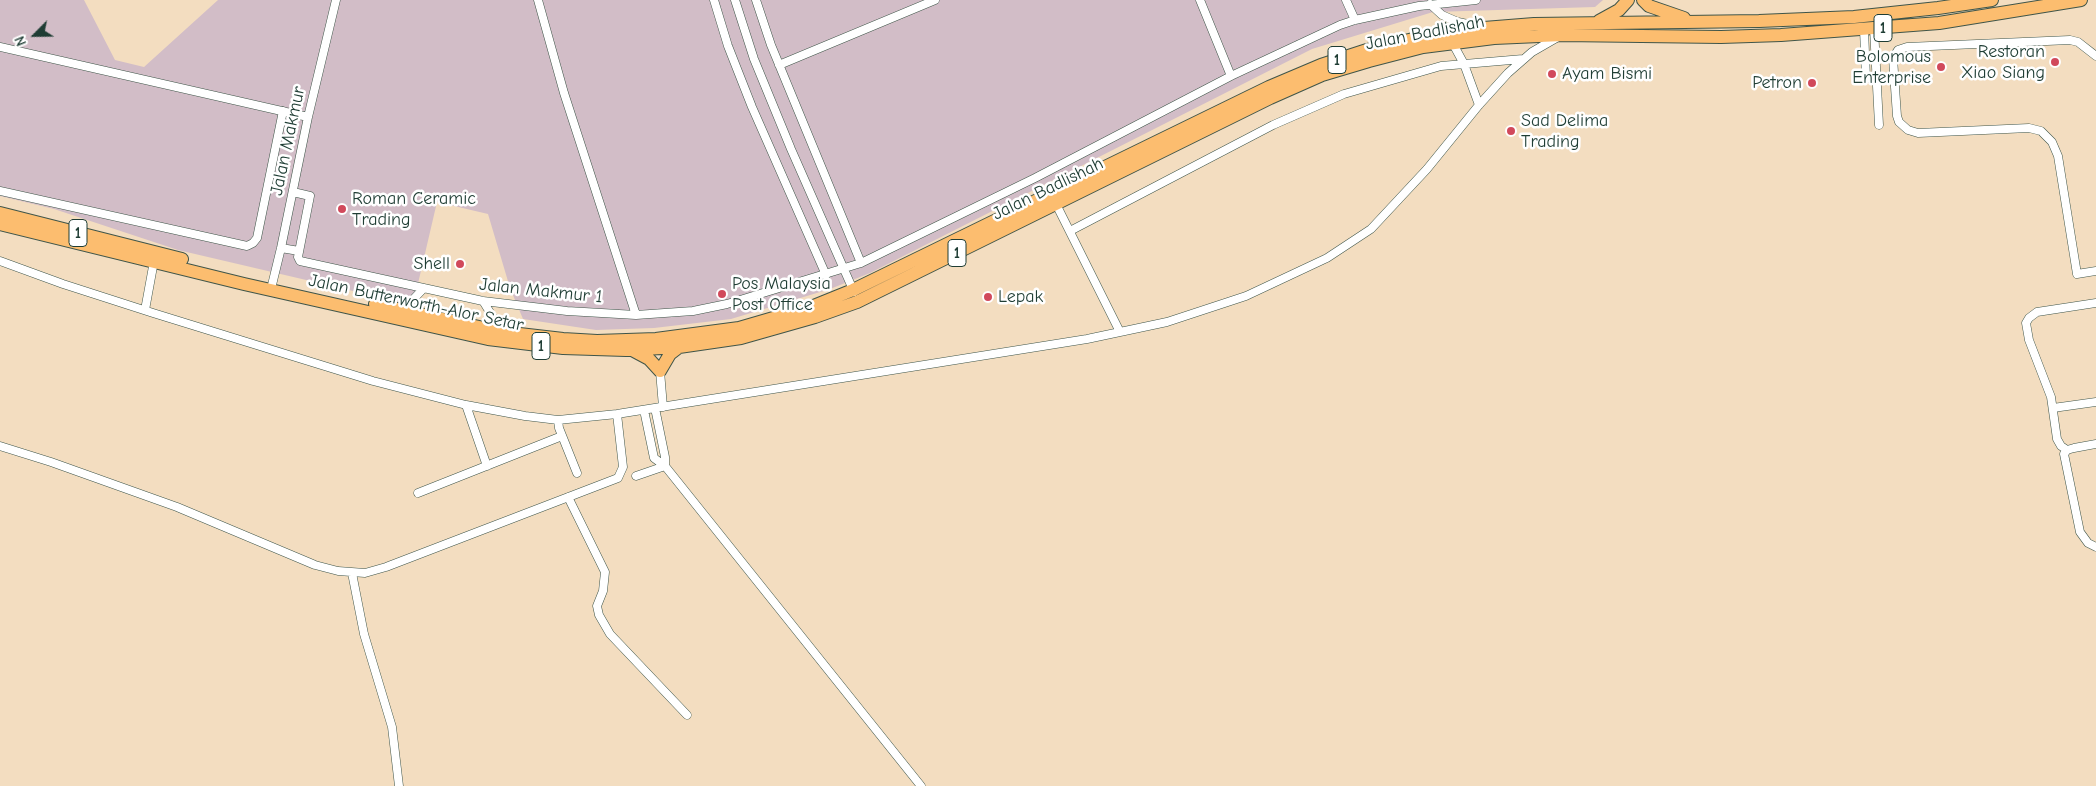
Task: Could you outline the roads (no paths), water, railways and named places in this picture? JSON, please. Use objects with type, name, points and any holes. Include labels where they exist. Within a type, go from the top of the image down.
[{"type":"main road","points":[[1594,23],[1618,10],[1628,0]]},
{"type":"main road","points":[[1643,0],[1650,6],[1660,10],[1700,22]]},
{"type":"main road","name":"Jalan Badlishah","points":[[855,296],[1054,198],[1269,87],[1320,65],[1412,39],[1484,28],[1594,23],[1854,17],[1992,0]]},
{"type":"main road","name":"Jalan Badlishah","points":[[1054,198],[1322,75],[1369,61],[1452,42],[1562,35],[1721,37],[1781,35],[1939,23],[2081,0]]},
{"type":"main road","name":"Jalan Butterworth-Alor Setar","points":[[0,213],[271,286],[488,339],[563,348],[632,350],[741,338],[815,317],[855,296]]},
{"type":"main road","name":"Jalan Butterworth-Alor Setar","points":[[0,224],[154,261],[271,286],[403,310],[502,332],[598,340],[656,339],[739,328],[855,296]]},
{"type":"main road","points":[[632,350],[649,359],[660,371],[670,354],[679,346]]},
{"type":"street","name":"Jalan Makmur","points":[[271,286],[336,0]]},
{"type":"street","points":[[538,0],[564,93],[636,316]]},
{"type":"street","points":[[714,0],[728,46],[752,107],[826,275]]},
{"type":"street","points":[[735,0],[761,77],[855,296]]},
{"type":"street","points":[[756,0],[779,65],[861,263]]},
{"type":"street","points":[[779,65],[935,0]]},
{"type":"street","points":[[1200,0],[1232,76]]},
{"type":"street","points":[[1346,0],[1355,20]]},
{"type":"street","name":"Jalan Makmur 1","points":[[299,251],[298,257],[300,261],[482,301],[567,311],[636,316],[693,311],[728,304],[861,263],[1035,178],[1232,76],[1289,48],[1355,20],[1430,4],[1476,0]]},
{"type":"street","points":[[1430,4],[1442,15],[1458,22],[1484,28]]},
{"type":"street","points":[[1869,28],[1877,78],[1879,125]]},
{"type":"street","points":[[1869,28],[1866,78],[1894,77]]},
{"type":"street","points":[[0,261],[145,310],[373,381],[466,405],[558,420],[659,408],[1088,339],[1167,322],[1246,296],[1304,271],[1352,244],[1371,229],[1427,169],[1479,104],[1523,59],[1562,35]]},
{"type":"street","points":[[2096,56],[2078,42],[2070,40],[1907,47],[1898,50],[1894,55],[1898,119],[1908,130],[1915,133],[2029,128],[2041,132],[2052,142],[2058,156],[2077,274],[2096,271]]},
{"type":"street","points":[[1452,42],[1464,64],[1479,104]]},
{"type":"street","points":[[0,47],[308,117]]},
{"type":"street","points":[[1070,231],[1273,124],[1344,94],[1441,66],[1523,59]]},
{"type":"street","points":[[0,191],[247,246],[258,238],[283,111]]},
{"type":"street","points":[[281,248],[299,251],[310,196],[293,192]]},
{"type":"street","points":[[1054,198],[1120,332]]},
{"type":"street","points":[[145,310],[154,261]]},
{"type":"street","points":[[403,310],[424,289]]},
{"type":"street","points":[[482,301],[502,332]]},
{"type":"street","points":[[2096,303],[2043,311],[2032,315],[2026,323],[2036,361],[2048,389],[2053,408],[2057,439],[2061,446],[2067,450],[2096,444]]},
{"type":"street","points":[[660,371],[659,408],[665,457],[664,466]]},
{"type":"street","points":[[2053,408],[2096,402]]},
{"type":"street","points":[[466,405],[487,466]]},
{"type":"street","points":[[644,410],[654,458],[664,466],[921,786]]},
{"type":"street","points":[[0,446],[177,506],[315,565],[352,573],[365,573],[386,567],[614,480],[620,476],[623,468],[617,414]]},
{"type":"street","points":[[558,420],[559,428],[577,473]]},
{"type":"street","points":[[418,493],[562,436]]},
{"type":"street","points":[[2067,450],[2064,454],[2064,460],[2080,532],[2088,543],[2096,547]]},
{"type":"street","points":[[636,476],[664,466]]},
{"type":"street","points":[[568,498],[605,572],[603,591],[597,606],[599,615],[610,634],[687,715]]},
{"type":"street","points":[[352,573],[364,634],[392,727],[399,786]]},
{"type":"place","name":"Restoran Xiao Siang","points":[[2055,62]]},
{"type":"place","name":"Bolomous Enterprise","points":[[1941,67]]},
{"type":"place","name":"Ayam Bismi","points":[[1552,74]]},
{"type":"place","name":"Petron","points":[[1812,83]]},
{"type":"place","name":"Sad Delima Trading","points":[[1511,131]]},
{"type":"place","name":"Roman Ceramic Trading","points":[[342,209]]},
{"type":"place","name":"Shell","points":[[460,264]]},
{"type":"place","name":"Pos Malaysia Post Office","points":[[722,294]]},
{"type":"place","name":"Lepak","points":[[988,297]]}]
